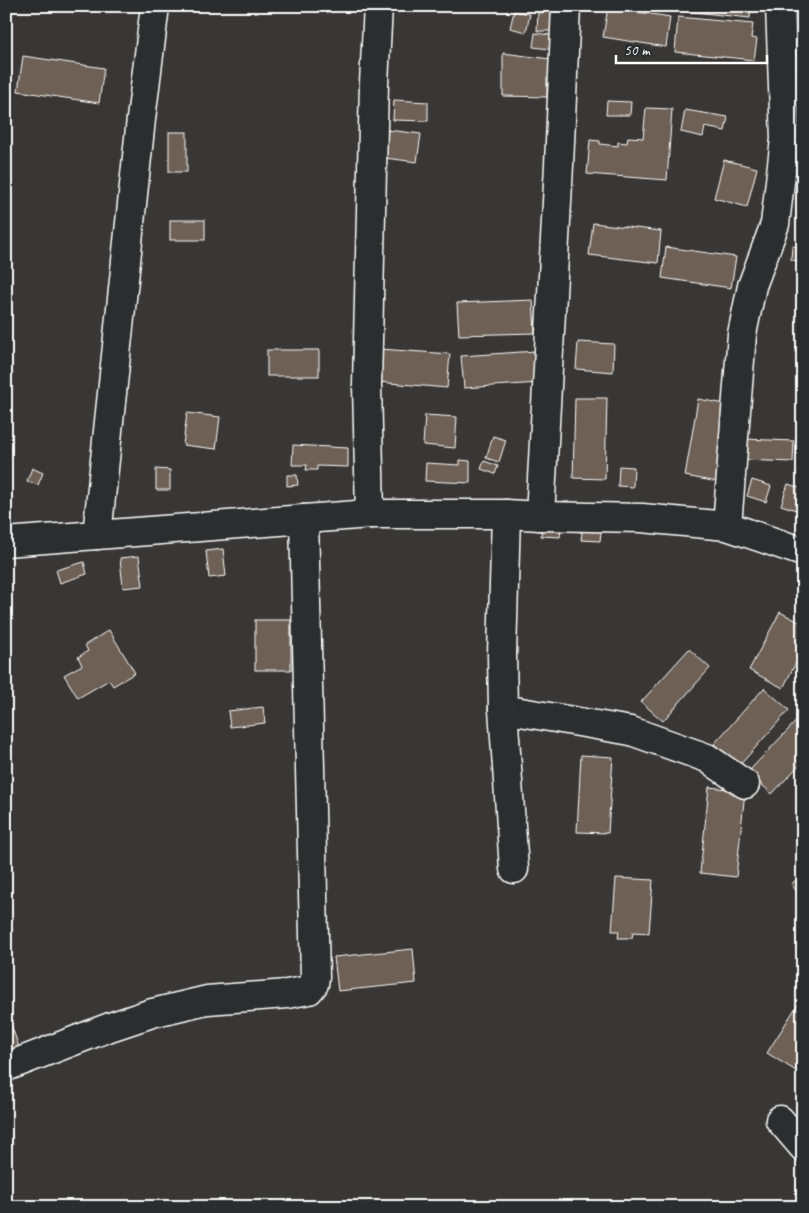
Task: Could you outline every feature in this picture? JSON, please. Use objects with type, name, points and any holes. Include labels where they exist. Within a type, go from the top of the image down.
[{"type":"street","points":[[97,535],[140,119],[155,6]]},
{"type":"street","points":[[370,514],[367,385],[374,83],[378,6]]},
{"type":"street","points":[[540,516],[566,6]]},
{"type":"street","points":[[727,526],[742,334],[752,286],[775,224],[785,139],[780,6]]},
{"type":"street","points":[[6,542],[370,514],[506,514],[642,518],[727,526],[803,552]]},
{"type":"street","points":[[506,514],[502,655],[503,709],[514,869]]},
{"type":"street","points":[[6,1067],[152,1013],[207,1000],[288,994],[309,990],[314,984],[316,976],[304,519]]},
{"type":"street","points":[[503,709],[632,731],[707,758],[745,784]]},
{"type":"street","points":[[780,1120],[803,1147]]},
{"type":"building","points":[[685,6],[751,6],[750,18],[684,11]]},
{"type":"building","points":[[608,7],[670,17],[666,47],[603,37]]},
{"type":"building","points":[[514,11],[530,14],[526,32],[510,28]]},
{"type":"building","points":[[538,12],[551,12],[551,31],[537,31]]},
{"type":"building","points":[[678,17],[753,24],[751,38],[757,39],[754,60],[675,52]]},
{"type":"building","points":[[535,33],[559,36],[557,50],[533,47]]},
{"type":"building","points":[[800,41],[803,42],[803,69],[800,69]]},
{"type":"building","points":[[503,53],[550,59],[550,79],[547,78],[547,97],[503,96]]},
{"type":"building","points":[[23,56],[104,68],[99,103],[18,91]]},
{"type":"building","points":[[394,100],[428,102],[428,121],[393,120]]},
{"type":"building","points":[[607,101],[631,102],[630,115],[606,115]]},
{"type":"building","points":[[646,108],[672,109],[667,180],[587,174],[590,140],[600,141],[600,144],[618,146],[618,142],[627,143],[628,137],[643,138]]},
{"type":"building","points":[[685,110],[728,117],[725,131],[705,127],[703,137],[681,132]]},
{"type":"building","points":[[388,130],[421,134],[417,162],[385,158]]},
{"type":"building","points":[[169,132],[187,132],[187,172],[169,172]]},
{"type":"building","points":[[724,160],[757,168],[747,207],[714,198]]},
{"type":"building","points":[[170,220],[205,220],[205,240],[170,240]]},
{"type":"building","points":[[593,223],[661,231],[658,263],[589,255]]},
{"type":"building","points":[[792,246],[803,247],[803,261],[791,260]]},
{"type":"building","points":[[666,247],[736,257],[731,288],[662,278]]},
{"type":"building","points":[[533,300],[535,333],[459,335],[457,303]]},
{"type":"building","points":[[578,342],[614,344],[613,372],[576,369]]},
{"type":"building","points":[[380,349],[450,354],[447,388],[378,382]]},
{"type":"building","points":[[267,350],[319,350],[319,376],[267,376]]},
{"type":"building","points":[[536,351],[539,383],[464,388],[461,356]]},
{"type":"building","points":[[575,398],[607,398],[605,479],[573,478]]},
{"type":"building","points":[[698,399],[731,405],[718,482],[685,476]]},
{"type":"building","points":[[187,413],[220,417],[216,449],[183,445]]},
{"type":"building","points":[[425,415],[457,417],[455,448],[423,445]]},
{"type":"building","points":[[493,436],[506,440],[499,462],[486,458]]},
{"type":"building","points":[[744,439],[794,441],[793,462],[743,460]]},
{"type":"building","points":[[293,445],[348,448],[348,467],[317,466],[317,470],[306,470],[307,465],[292,465]]},
{"type":"building","points":[[460,460],[470,461],[470,483],[425,481],[426,463],[460,465]]},
{"type":"building","points":[[484,461],[498,466],[495,474],[481,469]]},
{"type":"building","points":[[619,466],[634,467],[633,487],[618,486]]},
{"type":"building","points":[[32,468],[43,473],[38,485],[27,481]]},
{"type":"building","points":[[156,469],[170,470],[170,490],[156,490]]},
{"type":"building","points":[[287,475],[297,475],[298,485],[287,486]]},
{"type":"building","points":[[752,480],[771,486],[766,502],[747,496]]},
{"type":"building","points":[[788,484],[803,489],[803,501],[799,511],[781,505]]},
{"type":"building","points":[[543,517],[602,523],[600,541],[581,540],[582,532],[561,530],[560,537],[541,536]]},
{"type":"building","points":[[223,549],[226,576],[209,578],[206,551]]},
{"type":"building","points":[[139,556],[143,586],[123,588],[120,558]]},
{"type":"building","points":[[84,562],[87,574],[60,583],[56,570]]},
{"type":"building","points":[[6,595],[11,605],[6,608]]},
{"type":"building","points":[[780,612],[803,624],[803,649],[783,688],[749,670]]},
{"type":"building","points":[[255,620],[291,620],[291,670],[255,670]]},
{"type":"building","points":[[109,630],[135,673],[113,686],[109,680],[78,698],[64,675],[82,665],[78,657],[88,651],[85,645]]},
{"type":"building","points":[[689,649],[710,668],[663,721],[641,702]]},
{"type":"building","points":[[764,688],[789,710],[739,766],[714,744]]},
{"type":"building","points":[[263,707],[265,723],[230,727],[228,711]]},
{"type":"building","points":[[803,714],[803,761],[772,794],[748,772]]},
{"type":"building","points":[[581,755],[613,757],[608,833],[577,832]]},
{"type":"building","points":[[709,787],[745,791],[736,877],[700,873]]},
{"type":"building","points":[[803,789],[803,803],[796,796]]},
{"type":"building","points":[[803,875],[803,899],[791,884]]},
{"type":"building","points":[[616,878],[653,880],[649,933],[633,932],[632,938],[618,938],[619,931],[612,931]]},
{"type":"building","points":[[413,949],[416,983],[338,991],[334,957]]},
{"type":"building","points":[[803,996],[803,1060],[796,1071],[767,1053]]},
{"type":"building","points":[[6,1010],[21,1053],[6,1058]]}]
